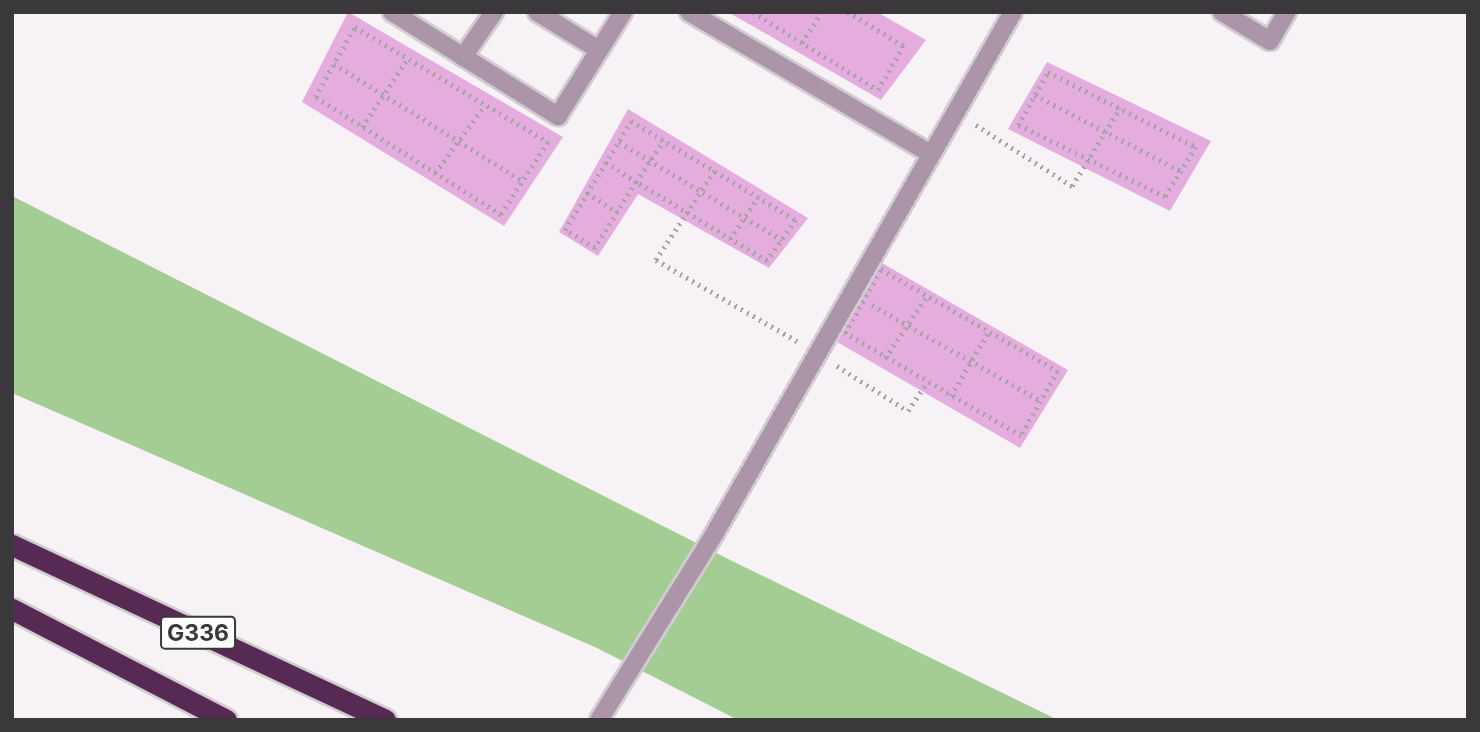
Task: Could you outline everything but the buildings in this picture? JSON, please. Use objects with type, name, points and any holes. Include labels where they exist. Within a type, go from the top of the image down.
[{"type":"highway","name":"G336","points":[[12,545],[385,720]]},
{"type":"highway","name":"G336","points":[[12,609],[226,720]]},
{"type":"street","points":[[391,12],[558,116],[623,12]]},
{"type":"street","points":[[463,57],[494,12]]},
{"type":"street","points":[[537,12],[599,50]]},
{"type":"street","points":[[689,12],[931,154]]},
{"type":"street","points":[[599,720],[624,675],[716,531],[816,352],[1013,12]]},
{"type":"street","points":[[1222,12],[1270,41],[1287,12]]},
{"type":"path","points":[[753,12],[878,90],[903,46],[847,12]]},
{"type":"path","points":[[802,43],[821,12]]},
{"type":"path","points":[[355,27],[548,142],[501,215],[315,97],[334,64],[355,27]]},
{"type":"path","points":[[362,127],[408,58]]},
{"type":"path","points":[[334,64],[523,181]]},
{"type":"path","points":[[1048,72],[1196,147],[1165,197],[1018,125],[1035,95],[1048,72]]},
{"type":"path","points":[[1035,95],[1181,171]]},
{"type":"path","points":[[435,173],[485,105]]},
{"type":"path","points":[[955,112],[1072,186],[1120,108]]},
{"type":"path","points":[[606,162],[636,182],[767,261],[796,220],[664,140],[631,121],[619,142],[606,162],[565,230],[595,248],[636,182],[664,140]]},
{"type":"path","points":[[619,142],[782,240]]},
{"type":"path","points":[[715,171],[656,260],[816,352],[908,411],[927,382]]},
{"type":"path","points":[[587,193],[618,212]]},
{"type":"path","points":[[730,239],[758,197]]},
{"type":"path","points":[[881,269],[1058,371],[1021,436],[845,333],[861,300],[881,269]]},
{"type":"path","points":[[885,358],[927,296]]},
{"type":"path","points":[[861,300],[909,323],[1041,401]]},
{"type":"path","points":[[951,396],[989,331]]},
{"type":"shaded area","points":[[12,196],[730,560],[1058,720],[738,720],[597,648],[12,393]]}]
